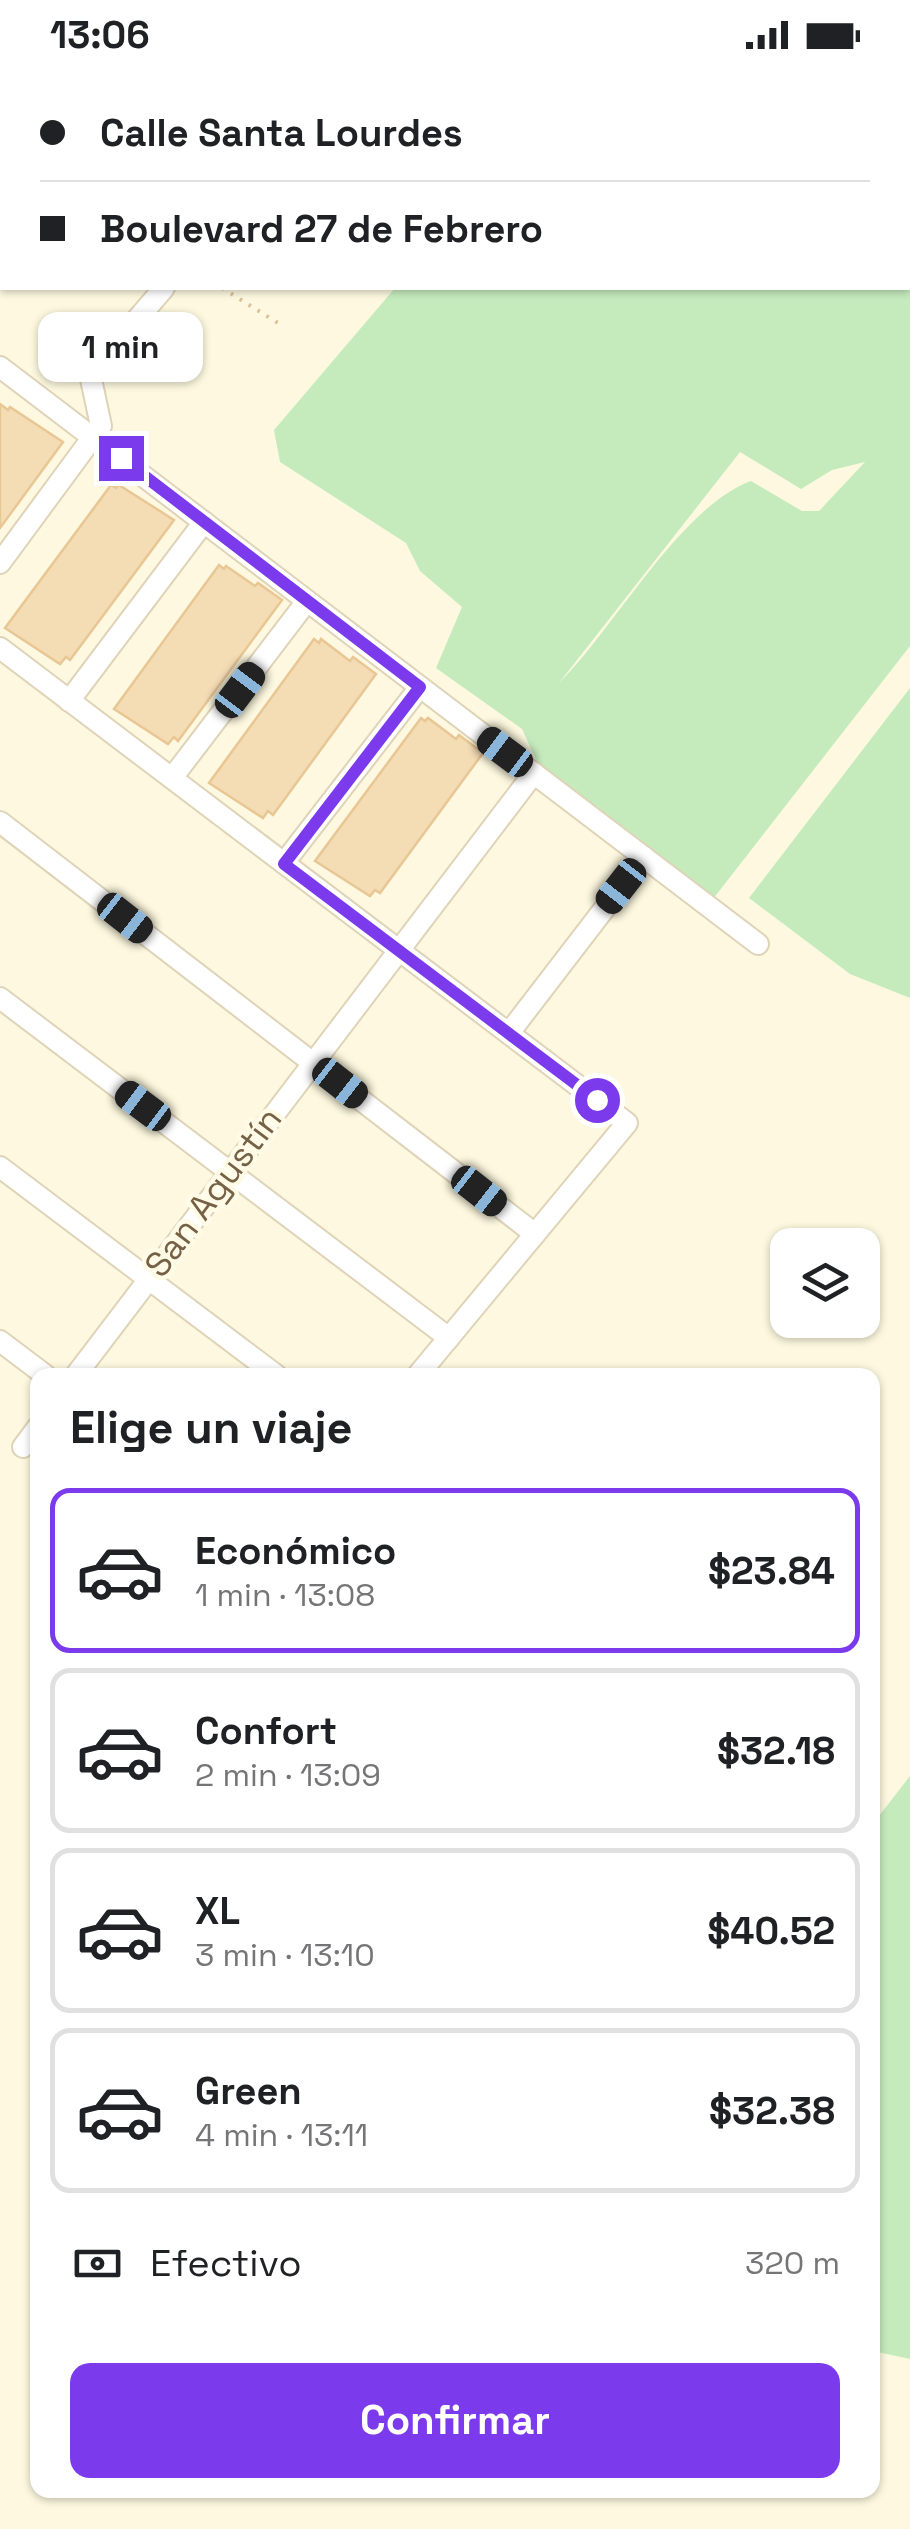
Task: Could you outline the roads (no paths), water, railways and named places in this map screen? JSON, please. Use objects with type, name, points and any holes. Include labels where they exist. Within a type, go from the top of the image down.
[{"type":"street","points":[[0,563],[94,438],[101,423],[92,388],[93,372],[162,290]]},
{"type":"street","points":[[0,367],[758,944]]},
{"type":"street","points":[[69,700],[204,522]]},
{"type":"street","points":[[172,778],[307,601]]},
{"type":"street","points":[[0,648],[627,1123],[424,1368]]},
{"type":"street","points":[[284,864],[420,687]]},
{"type":"street","name":"San Agustín","points":[[81,1368],[534,773]]},
{"type":"street","points":[[0,822],[534,1234]]},
{"type":"street","points":[[508,1033],[644,857]]},
{"type":"street","points":[[0,998],[449,1338]]},
{"type":"street","points":[[0,1167],[267,1368]]},
{"type":"street","points":[[0,1341],[35,1368]]},
{"type":"street","points":[[22,1448],[30,1438]]}]
